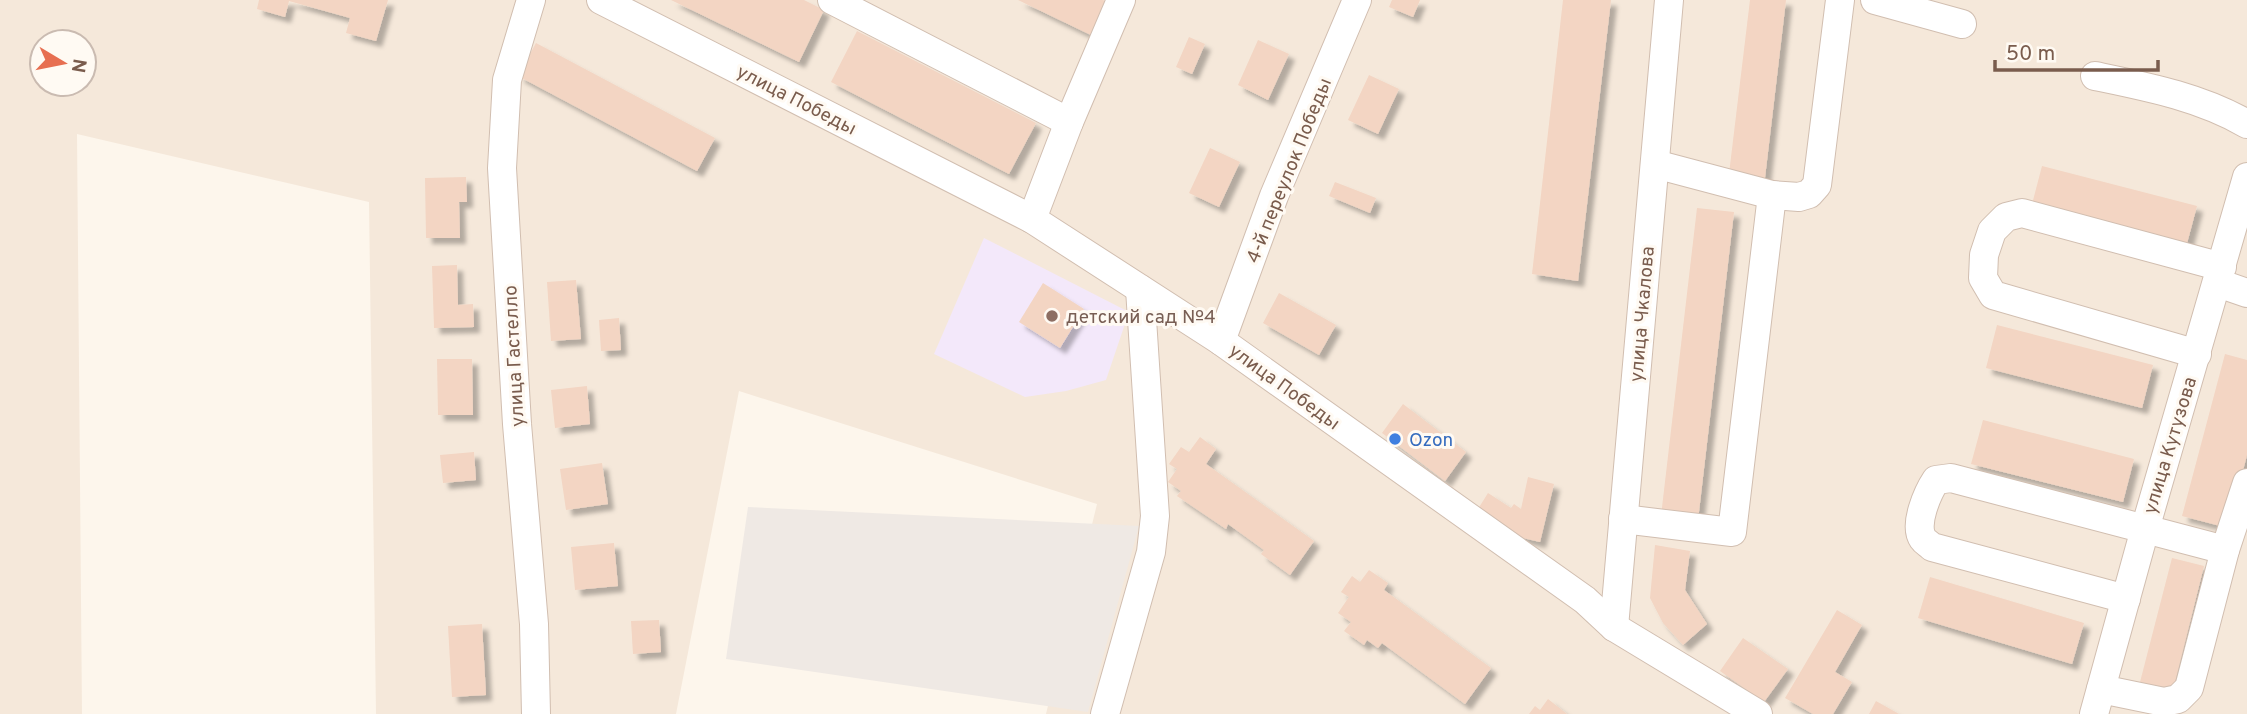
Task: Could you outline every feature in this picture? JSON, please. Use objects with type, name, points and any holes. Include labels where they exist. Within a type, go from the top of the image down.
[{"type":"street","name":"улица Гастелло","points":[[531,0],[508,80],[502,168],[517,424],[534,624],[536,714]]},
{"type":"street","name":"улица Победы","points":[[601,0],[1032,219],[1222,341],[1585,600],[1614,627],[1758,714]]},
{"type":"street","points":[[832,0],[1069,122]]},
{"type":"street","points":[[1032,219],[1069,122],[1121,0]]},
{"type":"street","name":"4-й переулок Победы","points":[[1222,341],[1274,196],[1357,0]]},
{"type":"street","name":"улица Чкалова","points":[[1614,627],[1669,0]]},
{"type":"street","points":[[1655,163],[1772,195],[1799,197],[1809,194],[1817,185],[1840,0]]},
{"type":"street","points":[[1875,0],[1962,24]]},
{"type":"street","points":[[2095,76],[2176,94],[2230,114],[2247,124]]},
{"type":"street","name":"улица Кутузова","points":[[2098,701],[2247,177]]},
{"type":"street","points":[[1623,519],[1732,532],[1772,195]]},
{"type":"street","points":[[2197,354],[1993,295],[1983,278],[1984,255],[1992,231],[2006,217],[2022,213],[2220,275],[2247,293]]},
{"type":"street","points":[[1105,714],[1151,552],[1156,516],[1140,289]]},
{"type":"street","points":[[2126,599],[1932,547],[1922,539],[1920,527],[1927,494],[1936,480],[1951,478],[2225,550]]},
{"type":"street","points":[[2098,701],[2164,702],[2178,699],[2189,688],[2225,550],[2247,483]]},
{"type":"shaded area","points":[[0,0],[2247,0],[2247,714],[1046,714],[1097,504],[739,391],[676,714],[376,714],[369,202],[77,134],[82,714],[0,714]]},
{"type":"shaded area","points":[[984,238],[1129,312],[1106,380],[1066,391],[1025,397],[934,354]]},
{"type":"shaded area","points":[[748,507],[1139,526],[1088,712],[726,659]]},
{"type":"building","points":[[259,0],[388,0],[376,41],[346,33],[350,18],[289,1],[285,17],[257,9]]},
{"type":"building","points":[[671,0],[804,0],[824,10],[799,62]]},
{"type":"building","points":[[1018,0],[1103,0],[1111,4],[1095,37]]},
{"type":"building","points":[[1392,0],[1420,0],[1413,17],[1389,7]]},
{"type":"building","points":[[1563,0],[1611,0],[1578,281],[1532,274]]},
{"type":"building","points":[[1750,0],[1786,0],[1764,186],[1728,182]]},
{"type":"building","points":[[857,31],[1036,123],[1009,174],[831,82]]},
{"type":"building","points":[[1189,37],[1205,44],[1192,74],[1176,67]]},
{"type":"building","points":[[1258,40],[1289,54],[1268,100],[1238,85]]},
{"type":"building","points":[[536,43],[715,138],[697,171],[518,76]]},
{"type":"building","points":[[1369,75],[1399,89],[1378,134],[1348,120]]},
{"type":"building","points":[[1210,148],[1240,162],[1219,207],[1189,193]]},
{"type":"building","points":[[2042,166],[2197,206],[2186,247],[2031,208]]},
{"type":"building","points":[[466,177],[467,202],[459,202],[460,238],[426,238],[425,178]]},
{"type":"building","points":[[1335,182],[1376,198],[1370,213],[1329,196]]},
{"type":"building","points":[[1697,208],[1734,212],[1698,520],[1661,516]]},
{"type":"building","points":[[457,265],[458,305],[473,304],[474,327],[434,328],[432,266]]},
{"type":"building","points":[[576,280],[581,339],[551,341],[547,282]]},
{"type":"building","name":"детский сад №4","points":[[1043,283],[1084,309],[1060,348],[1019,322]]},
{"type":"building","points":[[1279,293],[1336,325],[1319,355],[1263,323]]},
{"type":"building","points":[[619,318],[621,350],[601,351],[599,320]]},
{"type":"building","points":[[1997,325],[2153,365],[2142,408],[1986,368]]},
{"type":"building","points":[[2225,354],[2247,360],[2247,455],[2228,528],[2182,516]]},
{"type":"building","points":[[437,359],[472,359],[473,415],[438,415]]},
{"type":"building","points":[[587,386],[590,424],[555,428],[551,390]]},
{"type":"building","points":[[1403,404],[1466,452],[1445,481],[1382,433]]},
{"type":"building","points":[[1983,420],[2134,459],[2123,502],[1971,464]]},
{"type":"building","points":[[1200,437],[1216,449],[1206,464],[1314,541],[1290,575],[1261,554],[1264,550],[1228,524],[1226,529],[1177,496],[1181,491],[1168,482],[1177,469],[1169,464],[1181,447],[1189,452]]},
{"type":"building","points":[[474,452],[476,480],[443,483],[440,455]]},
{"type":"building","points":[[602,463],[608,504],[566,510],[560,469]]},
{"type":"building","points":[[1528,477],[1554,484],[1540,542],[1523,538],[1478,509],[1488,493],[1511,508],[1514,504],[1521,509]]},
{"type":"building","points":[[614,543],[618,586],[575,590],[571,547]]},
{"type":"building","points":[[1655,545],[1690,551],[1685,590],[1707,624],[1683,645],[1663,623],[1650,598]]},
{"type":"building","points":[[2172,558],[2204,566],[2172,694],[2139,686]]},
{"type":"building","points":[[1369,570],[1388,583],[1384,590],[1491,668],[1465,704],[1382,643],[1378,648],[1367,640],[1364,645],[1344,631],[1351,622],[1338,613],[1349,597],[1341,592],[1352,576],[1360,582]]},
{"type":"building","points":[[1930,577],[2084,623],[2072,664],[1918,618]]},
{"type":"building","points":[[1837,610],[1862,625],[1835,672],[1852,682],[1833,714],[1813,714],[1785,698]]},
{"type":"building","points":[[659,620],[661,652],[633,654],[631,621]]},
{"type":"building","points":[[482,624],[486,695],[452,697],[448,626]]},
{"type":"building","points":[[1743,638],[1788,669],[1764,702],[1720,671]]},
{"type":"building","points":[[1548,699],[1567,714],[1529,714],[1535,706],[1540,710]]},
{"type":"building","points":[[1876,701],[1899,714],[1869,714]]},
{"type":"place","name":"детский сад №4","points":[[1052,316]]},
{"type":"place","name":"Ozon","points":[[1395,439]]}]
